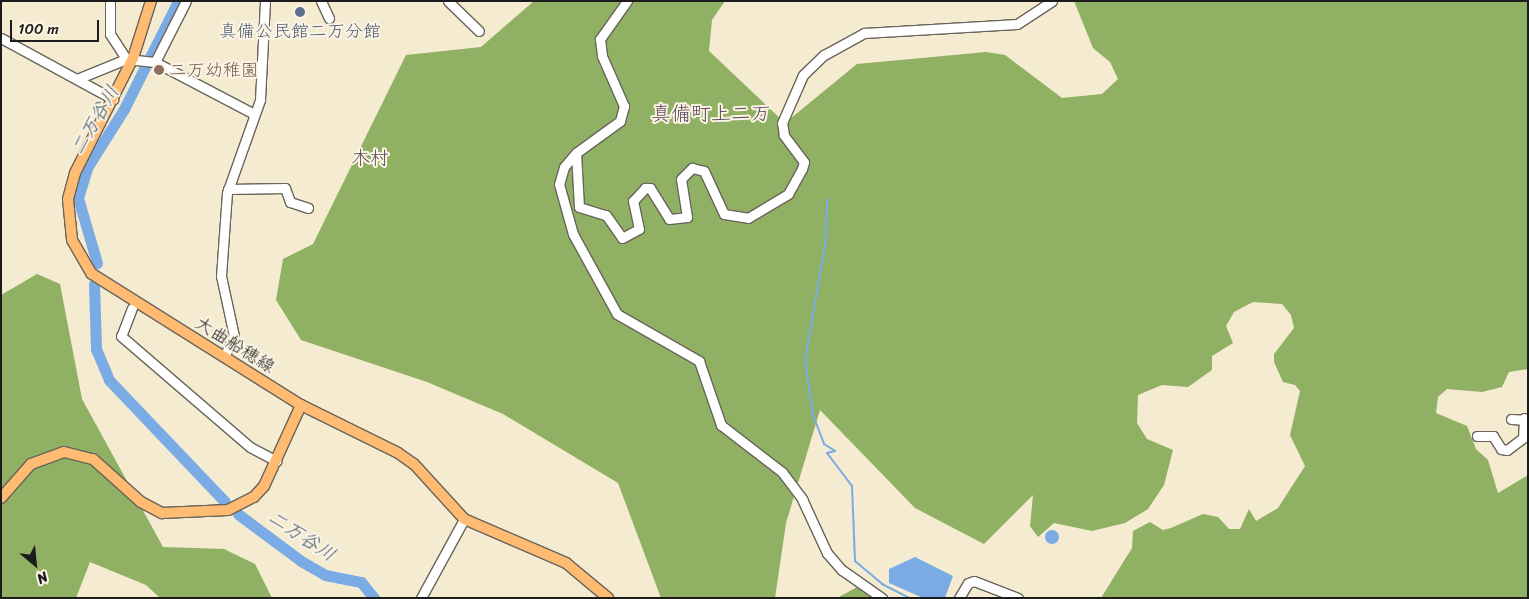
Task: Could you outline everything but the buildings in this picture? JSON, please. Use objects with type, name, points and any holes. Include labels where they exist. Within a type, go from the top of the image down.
[{"type":"main road","name":"大曲船穂線","points":[[151,1],[113,99],[71,186],[68,214],[72,240],[84,264],[103,283],[301,405],[414,464],[464,520],[566,563],[608,598]]},
{"type":"main road","points":[[1,498],[31,464],[64,452],[93,459],[150,509],[162,514],[210,513],[254,498],[276,461],[301,405]]},
{"type":"street","points":[[110,1],[110,34],[129,59]]},
{"type":"street","points":[[155,62],[186,1]]},
{"type":"street","points":[[224,357],[234,336],[221,276],[228,189],[260,100],[265,1]]},
{"type":"street","points":[[320,1],[329,18]]},
{"type":"street","points":[[448,1],[479,31]]},
{"type":"street","points":[[626,1],[600,38],[602,56],[624,106],[620,120],[576,153],[564,167],[559,184],[562,208],[616,314],[699,361],[721,425],[782,472],[802,499],[828,553],[842,570],[882,598]]},
{"type":"street","points":[[576,153],[578,207],[606,215],[622,238],[639,229],[633,201],[645,188],[650,188],[668,219],[687,218],[681,179],[692,168],[704,172],[724,214],[748,218],[788,194],[802,169],[804,162],[784,135],[782,123],[804,75],[824,55],[864,33],[1017,24],[1052,1]]},
{"type":"street","points":[[1,38],[113,99]]},
{"type":"street","points":[[77,79],[129,59],[155,62],[254,114]]},
{"type":"street","points":[[228,189],[285,188],[290,202],[308,208]]},
{"type":"street","points":[[132,308],[121,336],[250,447],[276,461]]},
{"type":"street","points":[[1477,436],[1493,436],[1500,449],[1507,450],[1525,434],[1526,419],[1511,419]]},
{"type":"street","points":[[421,598],[464,520]]},
{"type":"street","points":[[959,598],[968,583],[974,581],[1018,598]]},
{"type":"green space","points":[[534,1],[725,1],[712,20],[709,51],[785,123],[857,64],[986,52],[1005,55],[1062,98],[1102,94],[1118,79],[1110,62],[1093,48],[1074,1],[1528,1],[1528,369],[1509,372],[1502,387],[1482,392],[1447,389],[1438,397],[1436,413],[1467,426],[1476,449],[1488,460],[1498,493],[1528,475],[1528,598],[1101,598],[1132,548],[1133,531],[1150,522],[1163,530],[1203,514],[1218,517],[1229,529],[1240,529],[1249,509],[1256,521],[1278,508],[1305,466],[1290,435],[1300,391],[1295,385],[1283,382],[1274,362],[1274,354],[1294,328],[1291,315],[1282,304],[1253,302],[1234,312],[1226,326],[1233,343],[1212,356],[1212,370],[1188,387],[1162,385],[1138,395],[1137,423],[1147,439],[1173,450],[1164,485],[1148,509],[1125,523],[1092,531],[1054,523],[1038,537],[1030,526],[1033,495],[984,544],[915,508],[820,410],[786,523],[775,598],[661,598],[618,483],[503,414],[427,382],[301,340],[276,300],[283,259],[313,244],[406,55],[481,47]]},
{"type":"green space","points":[[37,274],[60,284],[82,399],[163,547],[224,549],[255,564],[272,598],[160,598],[146,585],[90,562],[76,598],[1,598],[1,295]]},
{"type":"green space","points":[[859,586],[882,598],[837,598]]},
{"type":"water","points":[[1052,530],[1057,532],[1059,537],[1057,542],[1052,544],[1047,542],[1045,537],[1047,532]]},
{"type":"water","points":[[915,557],[953,576],[945,598],[923,598],[889,583],[889,569]]},
{"type":"waterway","name":"二万谷川","points":[[97,263],[78,198],[88,166],[124,109],[178,1]]},
{"type":"waterway","points":[[827,199],[826,239],[805,360],[813,415],[824,444],[835,451],[827,453],[852,486],[855,561],[882,584],[910,598]]},
{"type":"waterway","name":"二万谷川","points":[[94,284],[96,349],[109,380],[225,502]]},
{"type":"waterway","name":"二万谷川","points":[[238,514],[301,561],[325,575],[361,582],[374,598]]},
{"type":"place","name":"真備公民館二万分館","points":[[300,12]]},
{"type":"place","name":"二万幼稚園","points":[[159,70]]},
{"type":"district","name":"真備町上二万","points":[[711,113]]},
{"type":"district","name":"木村","points":[[370,158]]}]
